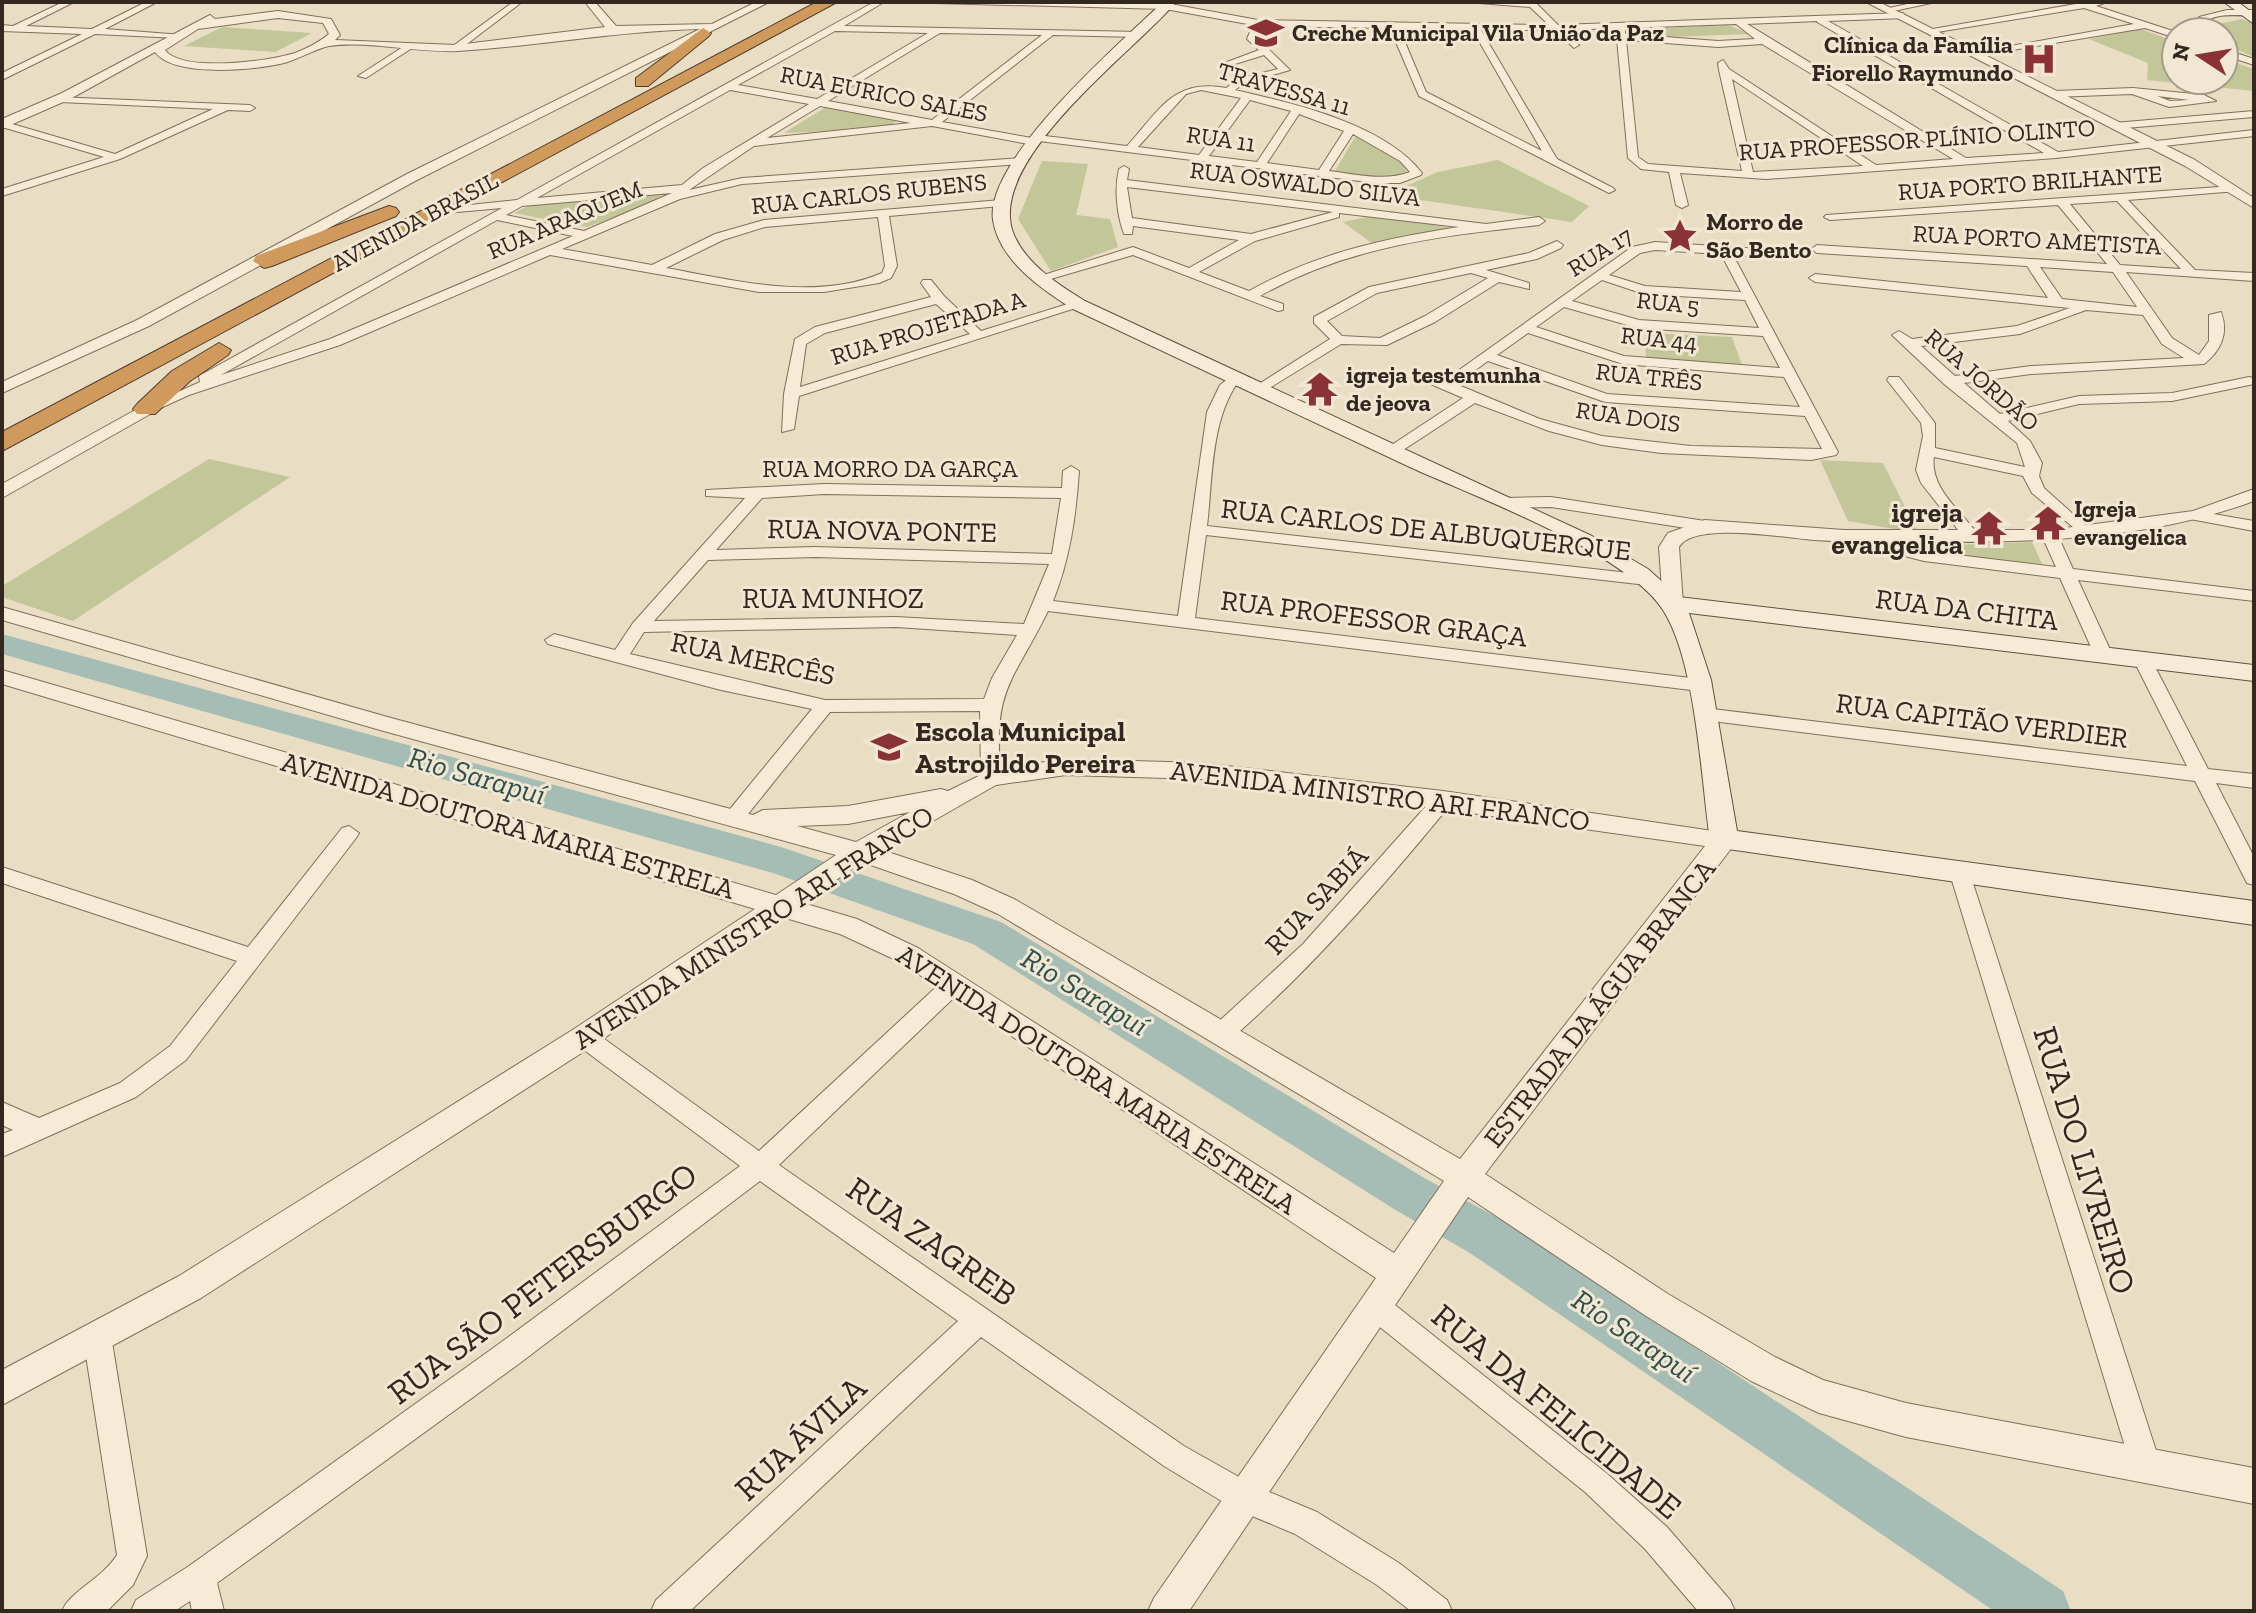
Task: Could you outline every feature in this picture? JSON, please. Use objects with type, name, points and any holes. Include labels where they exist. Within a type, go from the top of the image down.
[{"type":"highway","name":"AVENIDA BRASIL","points":[[2,422],[808,2]]},
{"type":"highway","name":"AVENIDA BRASIL","points":[[2,443],[829,2]]},
{"type":"highway","points":[[610,104],[709,29]]},
{"type":"highway","points":[[638,103],[727,86]]},
{"type":"highway","points":[[264,261],[461,182]]},
{"type":"highway","points":[[146,409],[181,376],[295,299],[343,260]]},
{"type":"main road","points":[[2230,2],[2251,11]]},
{"type":"main road","points":[[1001,203],[1035,140],[1167,4]]},
{"type":"main road","name":"ESTRADA DA ÁGUA BRANCA","points":[[1001,203],[1008,239],[1041,280],[1079,305],[1598,548],[1647,580],[1673,604],[1699,685],[1724,840]]},
{"type":"main road","name":"RUA DA CHITA","points":[[1673,604],[2254,673]]},
{"type":"main road","name":"AVENIDA MINISTRO ARI FRANCO","points":[[1724,840],[2254,913]]},
{"type":"street","points":[[13,29],[70,2]]},
{"type":"street","points":[[2,77],[153,2]]},
{"type":"street","points":[[2,124],[60,99],[240,2]]},
{"type":"street","points":[[456,48],[518,2]]},
{"type":"street","points":[[590,2],[613,30]]},
{"type":"street","name":"AVENIDA BRASIL","points":[[2,388],[143,323],[264,261],[412,177],[764,2]]},
{"type":"street","name":"AVENIDA BRASIL","points":[[184,392],[880,2]]},
{"type":"street","points":[[902,2],[1167,4],[1258,23],[1561,28],[1621,31],[1718,44],[1764,41]]},
{"type":"street","points":[[1471,2],[1531,3],[1561,28],[1574,45]]},
{"type":"street","points":[[1871,2],[2149,144],[2233,189],[2254,204]]},
{"type":"street","points":[[1889,9],[1932,2]]},
{"type":"street","points":[[1931,30],[2103,2]]},
{"type":"street","points":[[2082,3],[2160,30]]},
{"type":"street","points":[[2211,16],[2251,11]]},
{"type":"street","points":[[222,12],[242,17]]},
{"type":"street","points":[[196,26],[242,17],[313,16],[334,27],[335,35],[327,43]]},
{"type":"street","points":[[1621,31],[1737,21],[1903,16]]},
{"type":"street","points":[[1817,19],[2056,155]]},
{"type":"street","points":[[1737,21],[1764,41],[1965,162]]},
{"type":"street","points":[[1227,92],[1241,81],[1285,70],[1252,39],[1258,23]]},
{"type":"street","points":[[1976,53],[2145,25]]},
{"type":"street","points":[[1394,26],[1422,94],[1609,190]]},
{"type":"street","points":[[1475,27],[1554,163]]},
{"type":"street","points":[[833,28],[1137,34]]},
{"type":"street","points":[[126,63],[165,58],[196,65],[248,65],[327,43],[456,48],[613,30],[709,29]]},
{"type":"street","points":[[2,31],[178,35]]},
{"type":"street","points":[[435,211],[523,201],[679,192],[752,143],[937,31]]},
{"type":"street","name":"RUA PROFESSOR PLÍNIO OLINTO","points":[[1621,31],[1633,158],[1645,167],[1749,177],[2056,155],[2254,133]]},
{"type":"street","points":[[752,143],[935,123],[1051,32]]},
{"type":"street","points":[[1718,44],[1749,177]]},
{"type":"street","points":[[161,45],[159,50],[165,58]]},
{"type":"street","points":[[363,76],[409,46]]},
{"type":"street","points":[[1222,67],[1263,52]]},
{"type":"street","points":[[1724,70],[1874,168]]},
{"type":"street","name":"RUA EURICO SALES","points":[[727,86],[1035,140]]},
{"type":"street","name":"TRAVESSA 11","points":[[1131,148],[1188,88],[1201,87],[1352,127],[1416,168],[1417,173],[1413,177],[1400,180]]},
{"type":"street","points":[[2054,94],[2133,91],[2211,101],[2169,104],[2133,91]]},
{"type":"street","points":[[1730,95],[1760,93]]},
{"type":"street","points":[[1201,159],[1247,97]]},
{"type":"street","points":[[60,99],[250,108]]},
{"type":"street","points":[[2,193],[116,157],[226,107]]},
{"type":"street","points":[[1259,167],[1296,111]]},
{"type":"street","points":[[2114,126],[2254,114]]},
{"type":"street","points":[[2,124],[131,160]]},
{"type":"street","points":[[1321,175],[1352,127]]},
{"type":"street","name":"RUA 11","points":[[1035,140],[1131,148],[1321,175],[1400,180]]},
{"type":"street","name":"RUA ARAQUEM","points":[[146,409],[184,392],[335,342],[550,251],[679,192],[742,181],[1023,161]]},
{"type":"street","points":[[1124,169],[1121,183],[1125,221],[1133,251]]},
{"type":"street","points":[[1674,170],[1682,205]]},
{"type":"street","name":"RUA OSWALDO SILVA","points":[[1121,183],[1484,227]]},
{"type":"street","name":"RUA PORTO BRILHANTE","points":[[1830,217],[2233,189]]},
{"type":"street","points":[[2121,199],[2191,272]]},
{"type":"street","points":[[2062,202],[2115,266],[2167,341],[2199,361]]},
{"type":"street","name":"RUA CARLOS RUBENS","points":[[654,269],[692,248],[742,229],[784,220],[1001,203]]},
{"type":"street","points":[[1191,272],[1251,238],[1346,211]]},
{"type":"street","points":[[550,251],[774,289],[872,281],[887,275],[891,266],[883,213]]},
{"type":"street","points":[[498,217],[586,235]]},
{"type":"street","points":[[1125,221],[1251,238]]},
{"type":"street","points":[[1248,297],[1319,261],[1484,227],[1539,221]]},
{"type":"street","points":[[1338,340],[1319,320],[1373,290],[1533,256],[1557,245]]},
{"type":"street","name":"RUA 17","points":[[1446,385],[1645,246],[1756,252]]},
{"type":"street","name":"RUA PORTO AMETISTA","points":[[1817,249],[2254,277]]},
{"type":"street","points":[[1041,280],[1133,251],[1278,307]]},
{"type":"street","points":[[1725,251],[1811,412]]},
{"type":"street","points":[[2030,261],[2057,302]]},
{"type":"street","points":[[1472,269],[1525,286]]},
{"type":"street","points":[[1601,276],[1644,290],[1752,297]]},
{"type":"street","points":[[1258,389],[1338,340],[1382,342],[1430,319],[1497,278]]},
{"type":"street","points":[[1815,278],[2149,312]]},
{"type":"street","points":[[927,283],[939,299],[978,335]]},
{"type":"street","points":[[787,429],[797,350],[806,336],[939,299]]},
{"type":"street","name":"RUA 5","points":[[1563,303],[1638,324],[1771,333]]},
{"type":"street","name":"RUA PROJETADA A","points":[[791,394],[1079,305]]},
{"type":"street","name":"RUA JORDÃO","points":[[2085,532],[2037,490],[2030,451],[1999,419],[1949,381],[1904,340],[2020,330],[2063,313],[2100,309]]},
{"type":"street","points":[[1949,381],[2031,370],[2168,366],[2199,361],[2209,355],[2219,337],[2216,315]]},
{"type":"street","points":[[299,325],[320,330],[335,342]]},
{"type":"street","name":"RUA 44","points":[[1528,329],[1623,360],[1791,373]]},
{"type":"street","name":"RUA TRÊS","points":[[1487,356],[1605,398],[1811,412]]},
{"type":"street","points":[[2168,366],[2207,389]]},
{"type":"street","name":"RUA DOIS","points":[[1424,376],[1540,423],[1601,440],[1827,454],[1831,448],[1811,412]]},
{"type":"street","points":[[1186,623],[1214,412],[1225,388],[1234,378]]},
{"type":"street","points":[[1894,380],[1928,423],[1924,470],[1929,483],[1972,537]]},
{"type":"street","points":[[1999,419],[2079,400],[2172,397],[2249,381]]},
{"type":"street","points":[[1392,451],[1474,397]]},
{"type":"street","points":[[2,492],[146,409]]},
{"type":"street","points":[[1927,451],[2032,473]]},
{"type":"street","points":[[991,778],[988,741],[991,705],[1027,630],[1043,605],[1060,559],[1071,471]]},
{"type":"street","name":"RUA MORRO DA GARÇA","points":[[711,493],[757,494],[824,489],[1070,493]]},
{"type":"street","points":[[620,656],[639,627],[757,494]]},
{"type":"street","points":[[1505,503],[1551,502],[1705,526],[1845,536],[1972,537],[2050,536],[2196,516],[2254,495]]},
{"type":"street","points":[[2196,516],[2254,526]]},
{"type":"street","points":[[1673,604],[1669,547],[1675,537],[1705,526]]},
{"type":"street","name":"RUA CARLOS DE ALBUQUERQUE","points":[[1200,530],[1647,580]]},
{"type":"street","points":[[1845,536],[1924,556],[2068,576],[2254,596]]},
{"type":"street","points":[[2050,536],[2104,656]]},
{"type":"street","name":"RUA NOVA PONTE","points":[[704,555],[815,552],[1060,559]]},
{"type":"street","name":"RUA PROFESSOR GRAÇA","points":[[1043,605],[1699,685]]},
{"type":"street","points":[[2,613],[963,887],[1007,907],[1223,1032],[1457,1189],[1763,1369],[1819,1396],[1906,1420],[2254,1486]]},
{"type":"street","name":"RUA MUNHOZ","points":[[639,627],[881,622],[1027,630]]},
{"type":"street","name":"RUA MERCÊS","points":[[554,640],[721,684],[825,706],[991,705]]},
{"type":"street","points":[[2143,661],[2254,877]]},
{"type":"street","name":"AVENIDA DOUTORA MARIA ESTRELA","points":[[2,677],[790,899],[909,955],[955,983],[1398,1274]]},
{"type":"street","points":[[733,819],[825,706]]},
{"type":"street","name":"RUA CAPITÃO VERDIER","points":[[1704,714],[2254,781]]},
{"type":"street","name":"AVENIDA MINISTRO ARI FRANCO","points":[[2,1388],[190,1287],[584,1037],[851,857],[991,778],[1066,767],[1201,771],[1443,800],[1724,840]]},
{"type":"street","points":[[733,819],[848,815],[959,794]]},
{"type":"street","name":"RUA SABIÁ","points":[[1223,1032],[1259,1002],[1376,879],[1443,800]]},
{"type":"street","points":[[2,1146],[128,1090],[178,1053],[349,833]]},
{"type":"street","name":"ESTRADA DA ÁGUA BRANCA","points":[[1167,1611],[1457,1189],[1724,840]]},
{"type":"street","name":"RUA DO LIVREIRO","points":[[1960,874],[2146,1466]]},
{"type":"street","points":[[2,875],[251,957]]},
{"type":"street","name":"RUA SÃO PETERSBURGO","points":[[147,1611],[200,1577],[592,1293],[760,1166],[955,983]]},
{"type":"street","name":"RUA ZAGREB","points":[[584,1037],[760,1166],[1174,1456],[1244,1497],[1306,1523],[1388,1574],[1436,1611]]},
{"type":"street","points":[[2,1113],[37,1129]]},
{"type":"street","name":"RUA DA FELICIDADE","points":[[1375,1306],[1595,1482],[1656,1538],[1719,1611]]},
{"type":"street","name":"RUA ÁVILA","points":[[667,1611],[981,1318]]},
{"type":"street","points":[[78,1611],[101,1598],[124,1576],[132,1556],[97,1336]]},
{"type":"street","points":[[200,1577],[208,1611]]},
{"type":"green space","points":[[2240,19],[2254,24],[2254,57],[2240,51]]},
{"type":"green space","points":[[1728,25],[1750,34],[1643,38],[1636,29]]},
{"type":"green space","points":[[222,27],[312,33],[275,52],[184,46]]},
{"type":"green space","points":[[2141,29],[2160,36],[2160,81],[2147,80],[2148,63],[2089,39]]},
{"type":"green space","points":[[2240,64],[2254,69],[2254,91],[2240,90]]},
{"type":"green space","points":[[826,107],[897,120],[888,129],[784,133]]},
{"type":"green space","points":[[1356,135],[1402,163],[1407,172],[1395,178],[1334,173]]},
{"type":"green space","points":[[1498,160],[1589,206],[1572,222],[1406,198],[1404,187],[1438,172]]},
{"type":"green space","points":[[1042,161],[1088,164],[1076,215],[1110,219],[1118,247],[1051,271],[1018,219]]},
{"type":"green space","points":[[666,193],[642,207],[587,227],[514,213],[540,200]]},
{"type":"green space","points":[[1377,215],[1457,229],[1377,247],[1343,222]]},
{"type":"green space","points":[[1645,333],[1732,337],[1742,365],[1646,359]]},
{"type":"green space","points":[[209,459],[290,477],[73,621],[2,597],[2,586]]},
{"type":"green space","points":[[1820,460],[1883,463],[1918,533],[1848,521]]},
{"type":"green space","points":[[2032,542],[2042,564],[1955,556],[1953,545]]},
{"type":"waterway","name":"Rio Sarapuí","points":[[2,644],[781,861],[987,933],[1410,1194],[1487,1237],[2043,1611]]},
{"type":"place","name":"Creche Municipal Vila União da Paz","points":[[1266,33]]},
{"type":"place","name":"Clínica da Família Fiorello Raymundo","points":[[2039,59]]},
{"type":"place","name":"Morro de São Bento","points":[[1680,236]]},
{"type":"place","name":"igreja testemunha de jeova","points":[[1320,389]]},
{"type":"place","name":"Igreja evangelica","points":[[2048,523]]},
{"type":"place","name":"igreja evangelica","points":[[1989,528]]},
{"type":"place","name":"Escola Municipal Astrojildo Pereira","points":[[889,747]]}]
